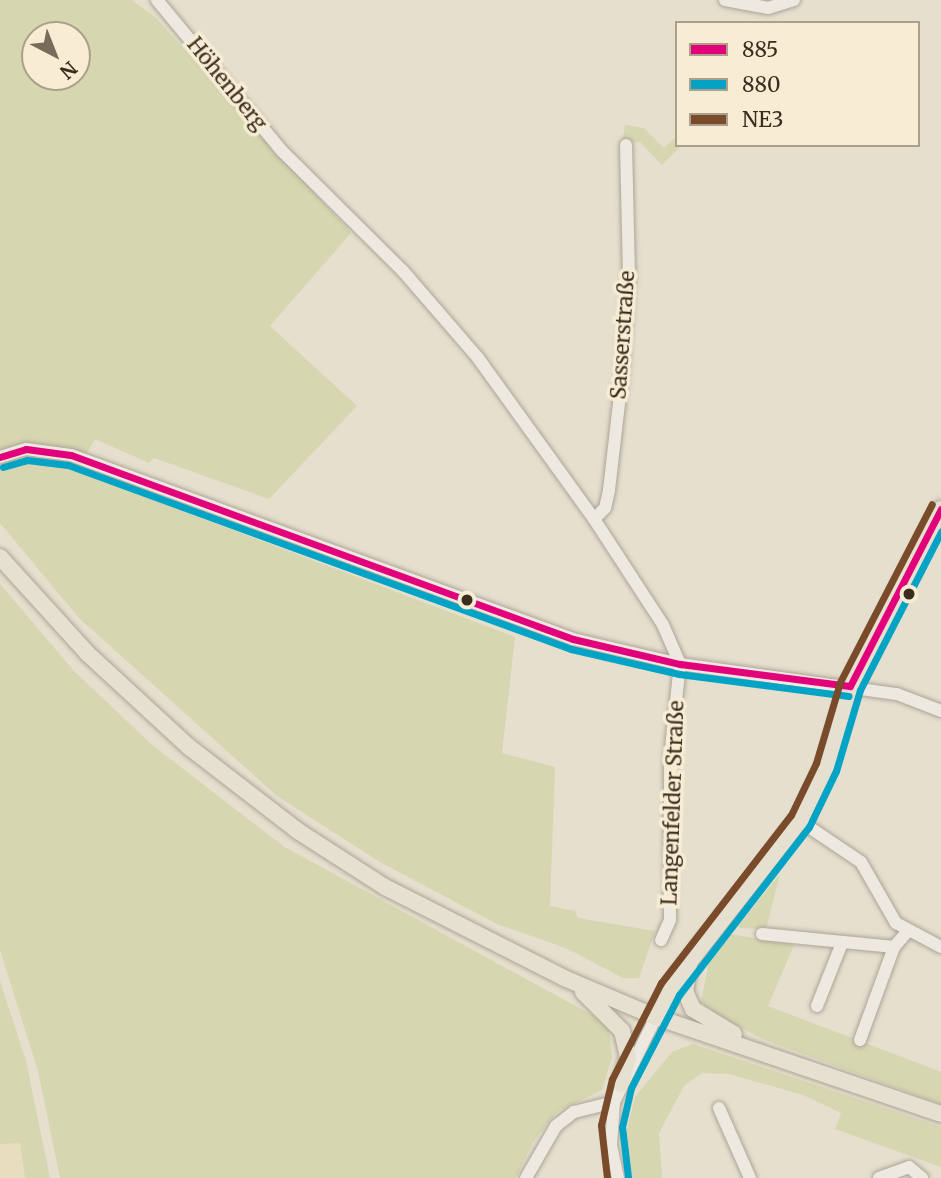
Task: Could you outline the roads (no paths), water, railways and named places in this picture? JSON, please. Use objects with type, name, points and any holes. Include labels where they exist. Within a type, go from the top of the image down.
[{"type":"main road","points":[[656,1017],[695,955],[800,821],[826,767],[850,685],[941,509]]},
{"type":"main road","points":[[0,557],[144,708],[245,792],[385,887],[564,978],[656,1017],[941,1114]]},
{"type":"main road","points":[[695,955],[685,983],[693,1010],[754,1050]]},
{"type":"main road","points":[[564,978],[606,1010],[622,1031],[628,1057],[621,1084]]},
{"type":"street","name":"Höhenberg","points":[[157,0],[282,151],[403,271],[478,358],[594,519],[663,625],[680,664]]},
{"type":"street","points":[[725,0],[768,8],[794,0]]},
{"type":"street","name":"Sasserstraße","points":[[594,519],[605,508],[609,489],[622,377],[629,276],[626,145]]},
{"type":"street","points":[[0,457],[26,449],[71,455],[517,620],[680,664],[850,685],[897,694],[941,711]]},
{"type":"street","name":"Langenfelder Straße","points":[[661,940],[670,920],[670,757],[680,664]]},
{"type":"street","points":[[800,821],[861,862],[896,923],[908,932],[941,947]]},
{"type":"street","points":[[860,1040],[894,947],[908,932]]},
{"type":"street","points":[[762,934],[894,947]]},
{"type":"street","points":[[817,1006],[842,943]]},
{"type":"street","points":[[618,1178],[611,1145],[614,1102],[656,1017]]},
{"type":"street","points":[[526,1178],[556,1126],[574,1112],[614,1102]]},
{"type":"street","points":[[719,1108],[750,1178]]},
{"type":"street","points":[[879,1178],[909,1167],[922,1178]]}]
